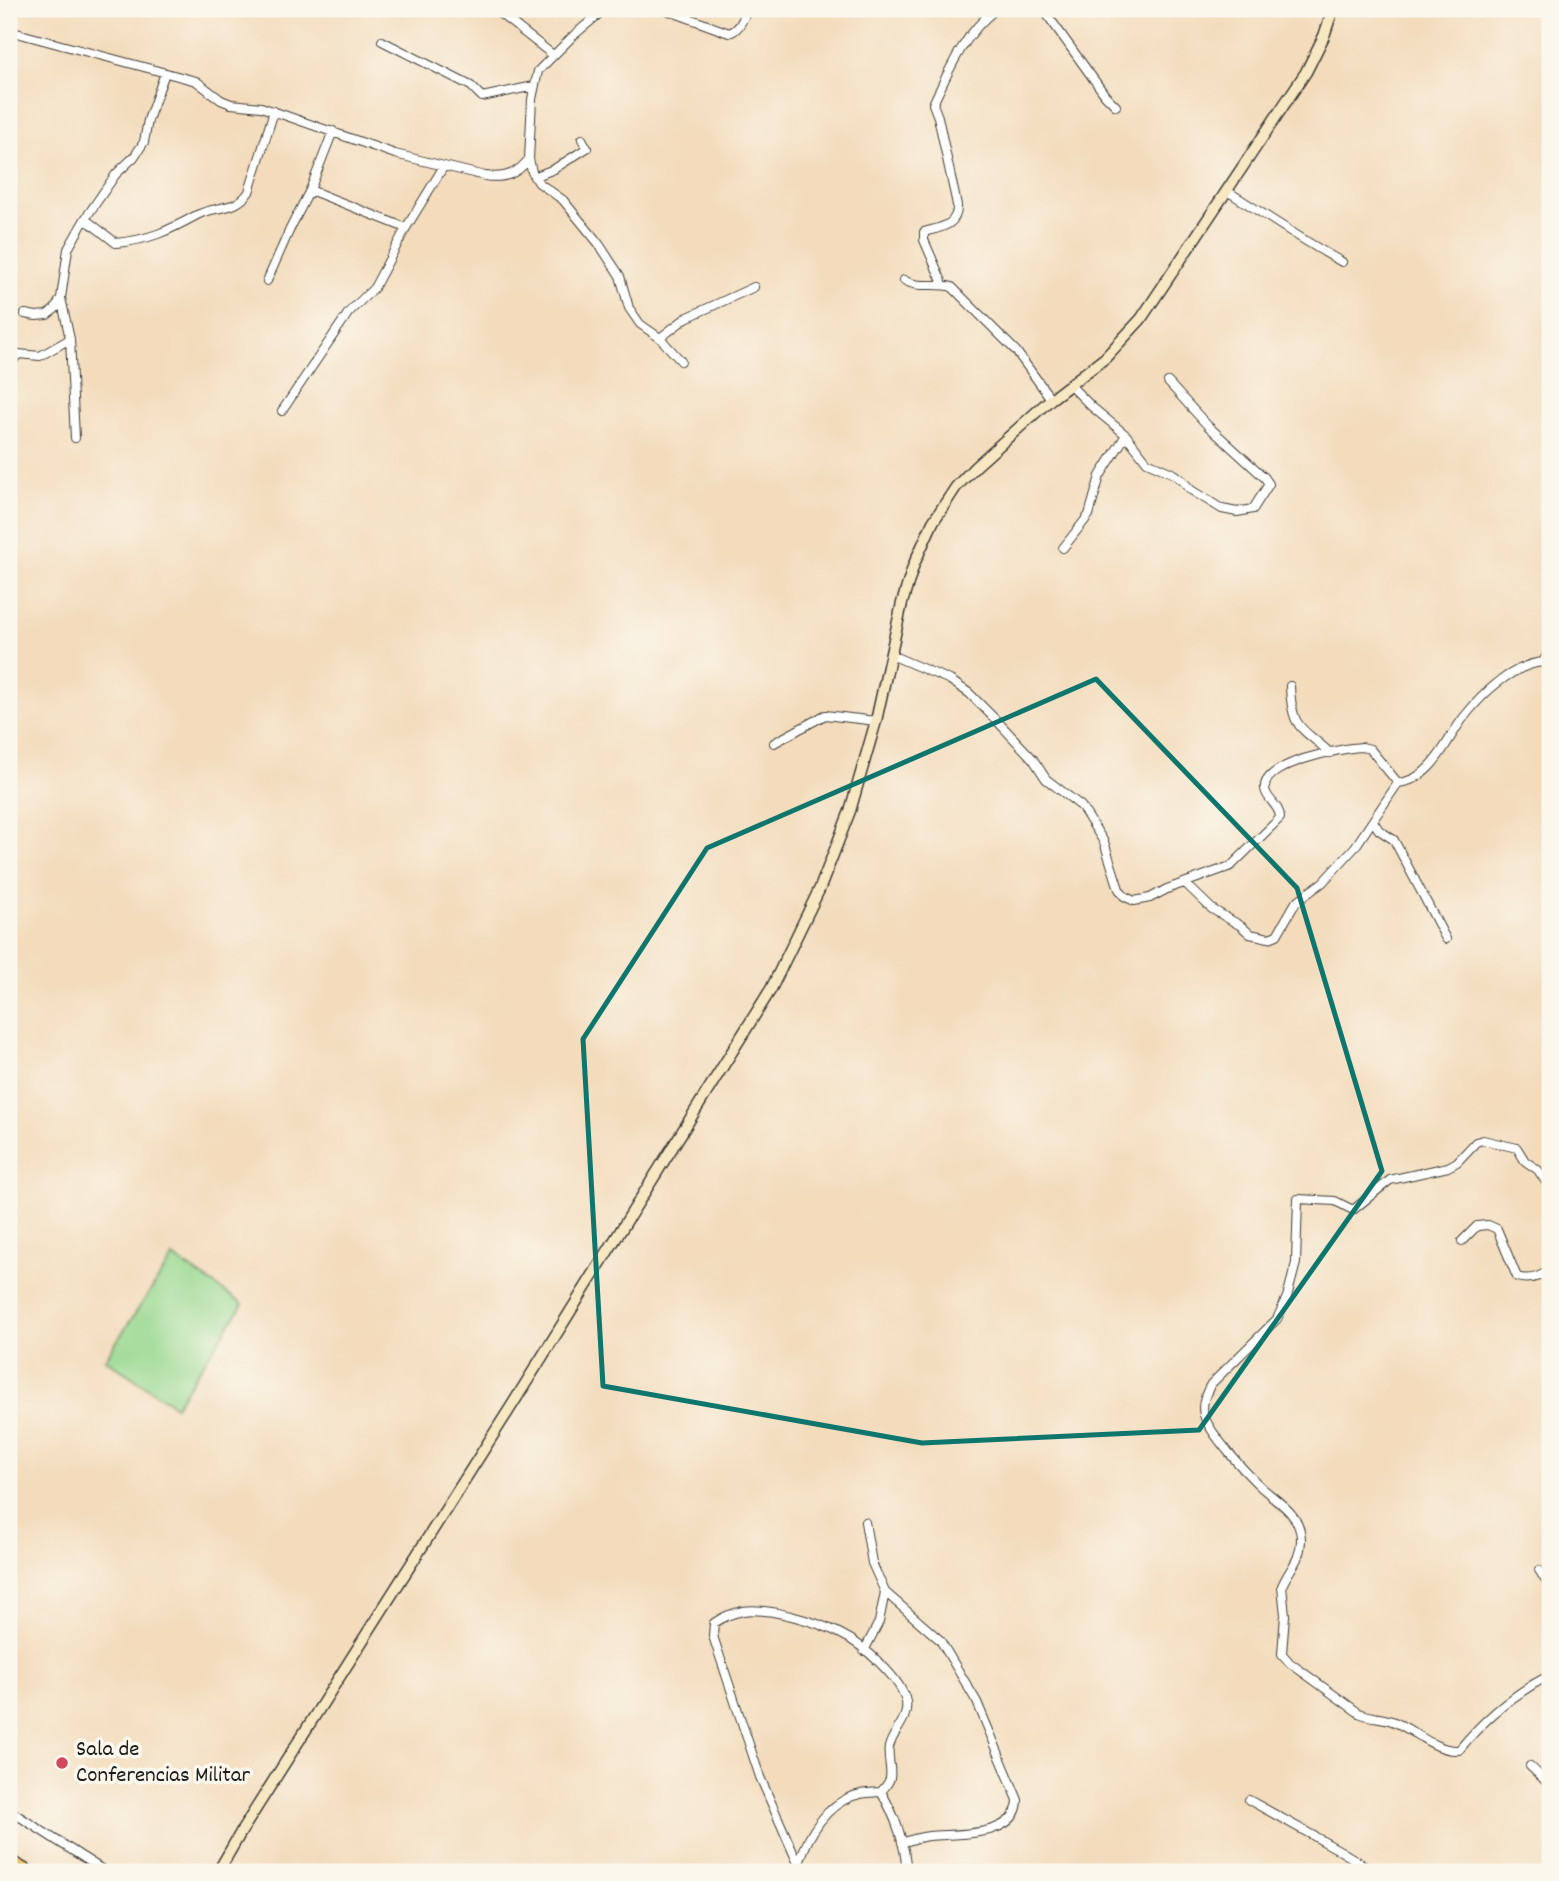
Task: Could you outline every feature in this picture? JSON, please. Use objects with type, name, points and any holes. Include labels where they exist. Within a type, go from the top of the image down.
[{"type":"main road","points":[[218,1872],[771,989],[820,888],[850,811],[876,721],[902,603],[914,564],[933,522],[957,487],[975,467],[1051,399],[1105,358],[1141,318],[1306,72],[1324,36],[1333,9]]},
{"type":"main road","points":[[9,1861],[28,1872]]},
{"type":"street","points":[[494,9],[553,55]]},
{"type":"street","points":[[605,9],[538,71],[528,140],[529,159],[534,177],[563,200],[620,275],[629,308],[640,324],[660,338],[681,361]]},
{"type":"street","points":[[663,9],[729,33],[735,32],[748,9]]},
{"type":"street","points":[[943,284],[924,240],[924,232],[951,224],[956,218],[957,205],[933,104],[954,57],[977,26],[996,9]]},
{"type":"street","points":[[1043,9],[1098,86],[1116,106]]},
{"type":"street","points":[[9,31],[195,81],[220,100],[274,111],[395,154],[485,176],[503,177],[520,170],[529,159]]},
{"type":"street","points":[[382,41],[471,86],[482,97],[534,86]]},
{"type":"street","points":[[25,314],[47,315],[55,309],[61,298],[68,249],[116,174],[134,157],[144,142],[148,120],[165,73]]},
{"type":"street","points":[[85,219],[116,243],[142,240],[186,223],[198,215],[242,203],[249,192],[274,111]]},
{"type":"street","points":[[267,281],[310,190],[333,131]]},
{"type":"street","points":[[534,177],[554,169],[587,148],[582,138]]},
{"type":"street","points":[[282,411],[349,312],[374,288],[406,228],[444,166]]},
{"type":"street","points":[[310,190],[406,228]]},
{"type":"street","points":[[1227,191],[1305,242],[1342,262]]},
{"type":"street","points":[[904,280],[911,285],[943,284],[952,287],[1016,351],[1051,399]]},
{"type":"street","points":[[660,338],[686,318],[754,288]]},
{"type":"street","points":[[61,298],[70,339],[75,438]]},
{"type":"street","points":[[9,366],[18,354],[40,356],[70,339]]},
{"type":"street","points":[[1071,386],[1126,435],[1147,463],[1172,473],[1191,490],[1222,509],[1237,512],[1253,509],[1269,484],[1265,478],[1208,426],[1168,382]]},
{"type":"street","points":[[1063,548],[1089,515],[1100,475],[1126,435]]},
{"type":"street","points":[[1398,783],[1405,783],[1427,769],[1452,738],[1462,719],[1490,690],[1510,675],[1543,662],[1550,650]]},
{"type":"street","points":[[891,656],[926,668],[969,693],[1032,759],[1046,779],[1081,806],[1104,842],[1119,889],[1135,901],[1150,898],[1167,889],[1231,866],[1280,818],[1280,811],[1264,786],[1267,780],[1287,764],[1357,747],[1370,749],[1398,783]]},
{"type":"street","points":[[1290,686],[1291,710],[1296,723],[1313,741],[1330,753]]},
{"type":"street","points":[[774,743],[825,715],[876,721]]},
{"type":"street","points":[[1186,884],[1212,909],[1250,934],[1269,938],[1277,935],[1296,902],[1323,882],[1355,848],[1398,783]]},
{"type":"street","points":[[1373,821],[1379,830],[1394,840],[1446,939]]},
{"type":"street","points":[[1550,1188],[1538,1170],[1525,1161],[1517,1148],[1483,1140],[1476,1142],[1458,1161],[1448,1167],[1390,1180],[1353,1210],[1335,1201],[1298,1199],[1296,1263],[1287,1297],[1277,1319],[1211,1384],[1204,1396],[1203,1413],[1209,1426],[1237,1461],[1260,1486],[1289,1510],[1299,1523],[1299,1556],[1282,1586],[1286,1615],[1282,1654],[1290,1663],[1359,1713],[1371,1718],[1390,1720],[1436,1745],[1453,1750],[1459,1750],[1478,1727],[1507,1701],[1526,1687],[1550,1675]]},
{"type":"street","points":[[1462,1241],[1477,1226],[1488,1225],[1497,1229],[1517,1277],[1527,1280],[1550,1270]]},
{"type":"street","points":[[865,1522],[872,1563],[885,1592],[940,1640],[977,1702],[1018,1800],[1018,1810],[1012,1819],[990,1830],[927,1836],[902,1843]]},
{"type":"street","points":[[1539,1570],[1550,1587]]},
{"type":"street","points":[[864,1651],[879,1622],[885,1592]]},
{"type":"street","points":[[798,1869],[760,1777],[713,1636],[714,1623],[736,1613],[764,1611],[808,1622],[842,1634],[896,1681],[906,1703],[905,1718],[889,1747],[890,1778],[881,1792]]},
{"type":"street","points":[[1530,1766],[1550,1785]]},
{"type":"street","points":[[881,1792],[888,1802],[902,1843],[906,1872]]},
{"type":"street","points":[[798,1869],[809,1839],[822,1818],[843,1800],[856,1794],[881,1792]]},
{"type":"street","points":[[1249,1800],[1375,1872]]},
{"type":"street","points":[[9,1810],[106,1872]]},
{"type":"highlighted area","points":[[1096,679],[1297,888],[1382,1171],[1199,1430],[922,1443],[603,1386],[583,1039],[707,848]]},
{"type":"green space","points":[[173,1257],[243,1304],[175,1406],[105,1359]]},
{"type":"place","name":"Sala de Conferencias Militar","points":[[62,1763]]}]
